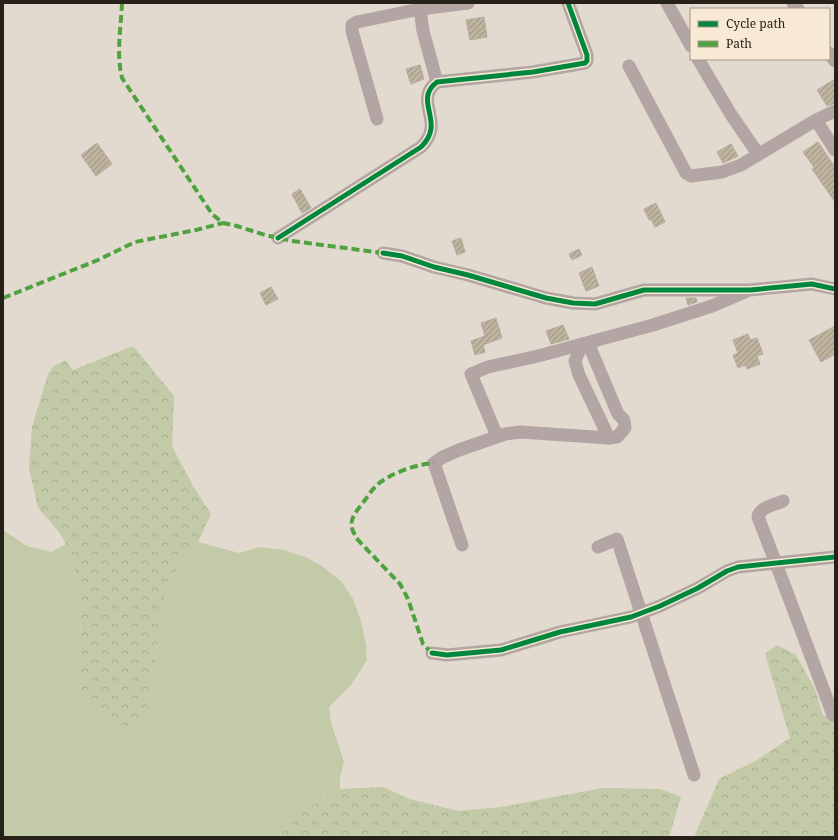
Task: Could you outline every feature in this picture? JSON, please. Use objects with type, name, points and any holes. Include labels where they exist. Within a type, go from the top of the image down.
[{"type":"street","points":[[377,119],[352,31],[352,25],[357,22],[420,10],[468,3]]},
{"type":"street","points":[[278,238],[421,147],[427,141],[432,125],[427,98],[432,86],[437,82],[533,72],[585,63],[588,58],[568,3]]},
{"type":"street","points":[[667,3],[690,44]]},
{"type":"street","points":[[420,10],[423,31],[437,82]]},
{"type":"street","points":[[699,60],[730,113],[758,154]]},
{"type":"street","points":[[629,66],[682,166],[689,176],[722,172],[741,165],[816,120],[835,111]]},
{"type":"street","points":[[816,120],[835,150]]},
{"type":"street","points":[[382,253],[402,256],[434,267],[546,298],[573,303],[595,304],[644,290],[750,290],[812,284],[835,289]]},
{"type":"street","points":[[497,436],[471,374],[488,367],[538,356],[653,325],[712,306],[750,290]]},
{"type":"street","points":[[462,545],[434,463],[442,457],[505,434],[520,432],[609,438],[616,437],[625,428],[624,420],[618,414],[585,344]]},
{"type":"street","points":[[585,344],[575,361],[579,375],[609,438]]},
{"type":"street","points":[[783,501],[762,510],[758,517],[834,715]]},
{"type":"street","points":[[598,547],[617,539],[694,775]]},
{"type":"street","points":[[432,654],[447,655],[501,650],[560,632],[631,617],[660,606],[698,588],[727,571],[738,567],[835,557]]},
{"type":"green space","points":[[133,346],[174,396],[172,446],[193,486],[211,514],[198,542],[167,582],[147,714],[127,727],[101,717],[84,700],[80,683],[82,660],[80,616],[74,559],[60,533],[38,508],[29,468],[32,427],[48,374],[53,367],[65,360],[73,370]]},
{"type":"green space","points":[[3,530],[27,546],[51,552],[66,544],[74,559],[80,616],[82,660],[80,683],[147,714],[167,582],[198,542],[239,553],[259,547],[284,550],[308,558],[323,567],[341,581],[353,599],[361,621],[366,645],[367,660],[351,685],[329,707],[331,723],[344,762],[340,777],[340,789],[306,809],[278,837],[3,837]]},
{"type":"green space","points":[[777,645],[796,655],[815,689],[823,715],[835,719],[835,837],[694,837],[719,779],[757,760],[790,738],[765,654]]},
{"type":"green space","points":[[383,787],[410,799],[458,811],[501,807],[602,788],[660,789],[681,797],[669,837],[278,837],[306,809],[340,789]]},
{"type":"building","points":[[484,17],[487,37],[470,40],[466,20]]},
{"type":"building","points":[[420,65],[424,79],[411,84],[406,69]]},
{"type":"building","points":[[835,79],[835,103],[827,106],[817,90]]},
{"type":"building","points":[[818,142],[835,167],[835,202],[812,169],[814,167],[803,152]]},
{"type":"building","points":[[97,143],[112,164],[96,176],[81,155]]},
{"type":"building","points":[[731,144],[738,156],[723,163],[717,152]]},
{"type":"building","points":[[300,189],[311,208],[302,213],[292,194]]},
{"type":"building","points":[[656,203],[665,222],[655,227],[651,219],[649,220],[644,209]]},
{"type":"building","points":[[461,238],[465,252],[457,255],[452,241]]},
{"type":"building","points":[[579,249],[582,255],[572,260],[569,254]]},
{"type":"building","points":[[592,267],[599,286],[586,291],[579,273]]},
{"type":"building","points":[[271,287],[278,299],[266,305],[260,293]]},
{"type":"building","points":[[686,298],[696,298],[697,302],[688,305]]},
{"type":"building","points":[[496,318],[502,338],[483,345],[485,352],[475,355],[471,341],[485,336],[481,323]]},
{"type":"building","points":[[563,325],[569,339],[551,344],[546,331]]},
{"type":"building","points":[[835,326],[835,354],[821,362],[809,340]]},
{"type":"building","points":[[748,334],[750,340],[757,338],[763,354],[757,356],[760,364],[747,369],[745,365],[738,368],[733,355],[738,353],[733,340]]},
{"type":"marked path","points":[[122,3],[119,40],[119,59],[122,78],[212,214],[223,223],[265,235],[292,241],[383,253]]},
{"type":"marked path","points":[[3,298],[98,260],[135,242],[223,223]]},
{"type":"marked path","points":[[432,653],[423,644],[408,599],[400,584],[358,540],[352,530],[352,521],[355,513],[371,491],[380,482],[403,470],[419,465],[434,463]]},
{"type":"cycle path","points":[[278,238],[421,147],[428,138],[431,129],[428,97],[430,89],[437,82],[533,72],[585,63],[587,61],[587,55],[568,3]]},
{"type":"cycle path","points":[[383,253],[402,256],[434,267],[468,275],[546,298],[573,303],[595,304],[644,290],[750,290],[812,284],[835,289]]},
{"type":"cycle path","points":[[432,653],[447,655],[501,650],[560,632],[631,617],[660,606],[698,588],[727,571],[738,567],[835,557]]}]
